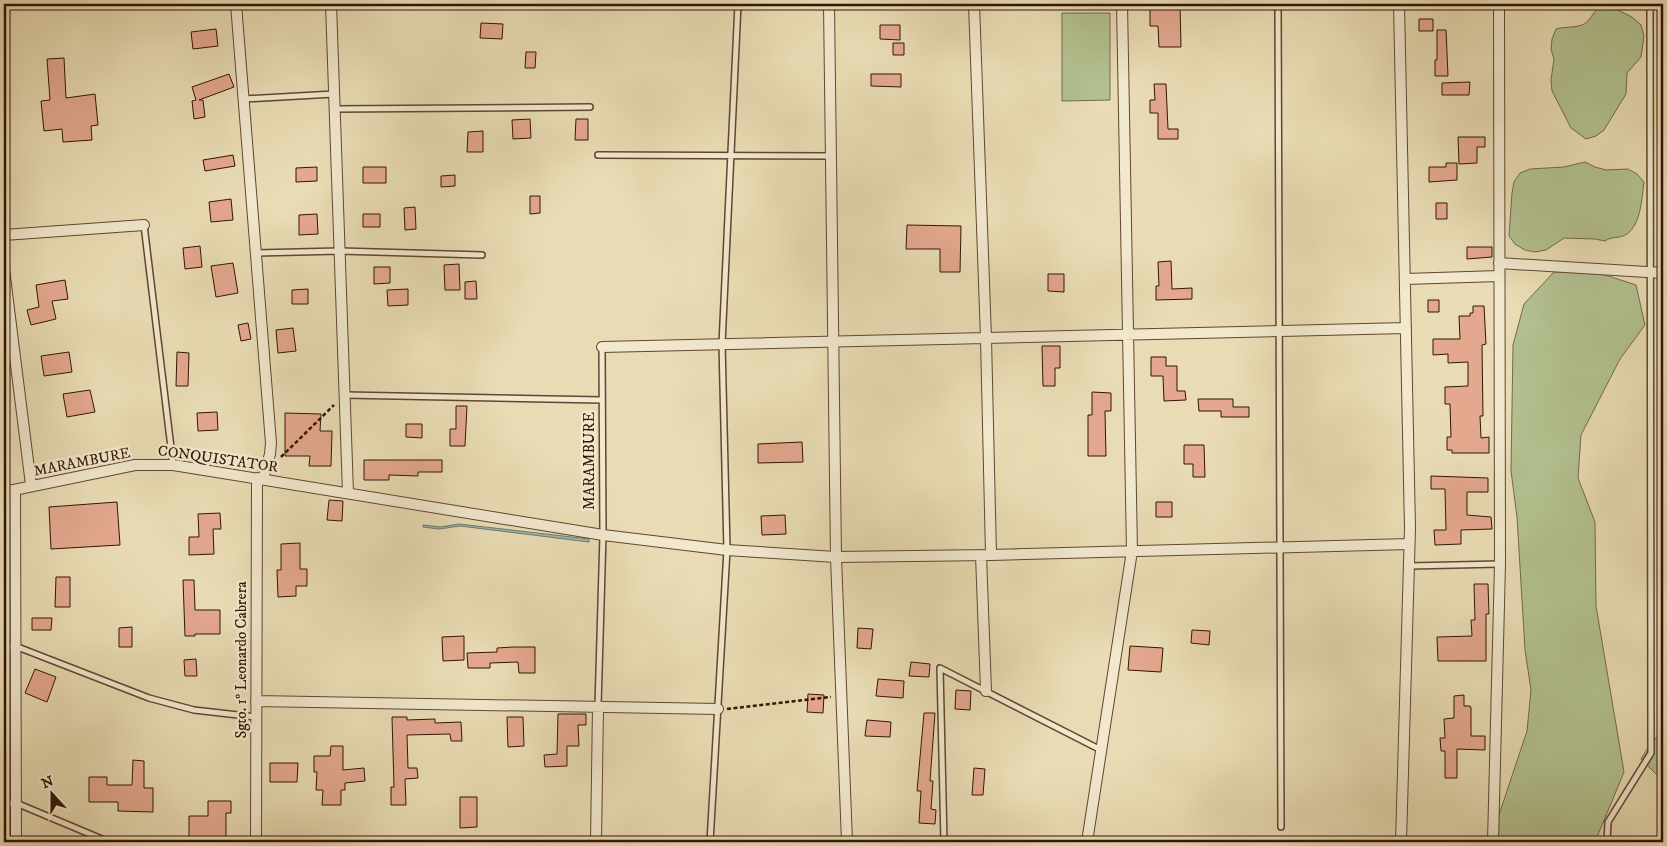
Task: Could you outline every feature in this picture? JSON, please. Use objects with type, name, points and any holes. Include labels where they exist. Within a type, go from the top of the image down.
[{"type":"street","name":"Sgto. 1º Leonardo Cabrera","points":[[236,4],[271,442],[270,454],[260,478],[256,701],[256,842]]},
{"type":"street","points":[[331,4],[340,251],[342,398],[348,493]]},
{"type":"street","points":[[829,4],[836,557],[847,842]]},
{"type":"street","points":[[974,4],[986,338],[986,691]]},
{"type":"street","points":[[1087,842],[1132,552],[1122,4]]},
{"type":"street","points":[[1399,4],[1409,544],[1405,842]]},
{"type":"street","points":[[1493,842],[1500,564],[1499,4]]},
{"type":"street","points":[[4,235],[144,226]]},
{"type":"street","points":[[1499,264],[1663,273]]},
{"type":"street","points":[[4,268],[31,485]]},
{"type":"street","points":[[1405,279],[1499,276]]},
{"type":"street","points":[[602,347],[1406,328]]},
{"type":"street","name":"CONQUISTATOR","points":[[4,492],[135,465],[173,465],[603,535],[727,550],[836,557],[1132,552],[1409,544]]},
{"type":"street","points":[[14,490],[16,842]]},
{"type":"street","points":[[256,701],[720,710]]},
{"type":"street","points":[[596,842],[598,708]]},
{"type":"lane","points":[[710,842],[720,710],[727,550],[722,344],[738,4]]},
{"type":"lane","points":[[1278,4],[1281,827]]},
{"type":"lane","points":[[1607,842],[1608,822],[1651,753],[1650,4]]},
{"type":"lane","points":[[244,99],[334,94]]},
{"type":"lane","points":[[335,109],[590,107]]},
{"type":"lane","points":[[598,155],[831,156]]},
{"type":"lane","points":[[144,226],[173,465]]},
{"type":"lane","points":[[256,253],[340,251],[482,255]]},
{"type":"lane","points":[[598,708],[603,535],[602,347]]},
{"type":"lane","points":[[342,398],[602,400]]},
{"type":"lane","points":[[1409,566],[1500,564]]},
{"type":"lane","points":[[4,648],[15,646],[149,698],[194,710],[256,717]]},
{"type":"lane","points":[[944,842],[940,668],[1102,750]]},
{"type":"lane","points":[[4,804],[16,803],[110,842]]},
{"type":"lane","points":[[256,842],[278,842]]},
{"type":"path","points":[[274,463],[342,398]]},
{"type":"path","points":[[720,710],[834,697]]},
{"type":"green space","points":[[1601,4],[1632,17],[1641,25],[1644,36],[1641,57],[1627,73],[1626,94],[1604,130],[1596,136],[1586,139],[1571,128],[1552,91],[1551,80],[1554,59],[1551,49],[1552,39],[1556,29],[1585,24]]},
{"type":"green space","points":[[1062,13],[1110,13],[1110,100],[1062,101]]},
{"type":"green space","points":[[1585,162],[1606,170],[1628,169],[1637,174],[1644,182],[1640,210],[1632,230],[1624,236],[1610,238],[1605,241],[1564,238],[1546,250],[1535,252],[1525,250],[1515,244],[1509,236],[1512,193],[1514,182],[1520,173],[1530,169],[1564,167]]},
{"type":"green space","points":[[1663,211],[1663,251],[1657,237]]},
{"type":"green space","points":[[1554,272],[1596,272],[1636,285],[1645,325],[1620,359],[1581,435],[1578,478],[1595,522],[1596,606],[1624,772],[1595,842],[1490,842],[1527,731],[1531,690],[1525,650],[1517,517],[1511,471],[1513,345],[1524,304]]},
{"type":"green space","points":[[1663,733],[1663,776],[1657,775],[1641,759],[1653,740]]},
{"type":"water","points":[[459,524],[589,539],[589,542],[460,526],[439,529],[423,527],[423,525],[440,527]]},
{"type":"building","points":[[1180,4],[1181,47],[1159,47],[1158,26],[1150,26],[1150,6]]},
{"type":"building","points":[[1419,19],[1433,19],[1433,31],[1419,31]]},
{"type":"building","points":[[481,23],[503,24],[502,39],[480,38]]},
{"type":"building","points":[[880,25],[900,25],[900,40],[880,39]]},
{"type":"building","points":[[216,29],[218,46],[193,49],[191,32]]},
{"type":"building","points":[[1437,30],[1446,30],[1448,76],[1435,76]]},
{"type":"building","points":[[893,43],[904,43],[904,55],[893,55]]},
{"type":"building","points":[[526,52],[536,52],[535,68],[525,68]]},
{"type":"building","points":[[64,58],[66,98],[95,94],[98,125],[91,126],[92,140],[63,142],[62,129],[44,131],[41,101],[50,100],[47,59]]},
{"type":"building","points":[[229,74],[234,87],[199,100],[203,100],[205,117],[194,119],[192,101],[196,100],[192,87]]},
{"type":"building","points":[[871,74],[901,74],[901,87],[871,86]]},
{"type":"building","points":[[1470,82],[1469,95],[1442,95],[1442,83]]},
{"type":"building","points":[[1154,84],[1166,84],[1168,129],[1178,129],[1178,139],[1158,139],[1158,113],[1150,113],[1150,100],[1155,100]]},
{"type":"building","points":[[530,119],[531,138],[513,139],[512,120]]},
{"type":"building","points":[[576,119],[588,119],[588,140],[575,140]]},
{"type":"building","points":[[483,131],[483,152],[467,152],[468,132]]},
{"type":"building","points":[[1458,137],[1485,137],[1485,147],[1477,147],[1477,163],[1459,164]]},
{"type":"building","points":[[233,155],[235,166],[205,171],[203,160]]},
{"type":"building","points":[[1446,163],[1457,163],[1457,180],[1429,182],[1429,167],[1446,167]]},
{"type":"building","points":[[317,167],[317,181],[296,182],[296,168]]},
{"type":"building","points":[[363,167],[386,167],[386,183],[363,183]]},
{"type":"building","points":[[455,175],[455,186],[441,187],[441,176]]},
{"type":"building","points":[[530,196],[540,196],[540,213],[530,214]]},
{"type":"building","points":[[231,199],[233,220],[211,222],[209,202]]},
{"type":"building","points":[[1436,203],[1447,203],[1447,219],[1436,219]]},
{"type":"building","points":[[415,207],[416,229],[405,230],[404,208]]},
{"type":"building","points":[[317,214],[318,234],[299,235],[299,215]]},
{"type":"building","points":[[363,214],[380,214],[380,227],[363,227]]},
{"type":"building","points":[[907,225],[961,226],[960,272],[940,272],[940,249],[906,249]]},
{"type":"building","points":[[200,246],[202,267],[185,269],[183,248]]},
{"type":"building","points":[[1467,247],[1492,247],[1492,257],[1467,259]]},
{"type":"building","points":[[1171,261],[1172,289],[1192,288],[1192,299],[1156,300],[1156,286],[1159,286],[1158,262]]},
{"type":"building","points":[[233,263],[238,293],[216,297],[211,266]]},
{"type":"building","points":[[459,264],[460,290],[445,290],[444,265]]},
{"type":"building","points":[[374,267],[390,267],[390,283],[374,284]]},
{"type":"building","points":[[1048,274],[1064,274],[1064,292],[1048,291]]},
{"type":"building","points":[[65,280],[68,299],[52,301],[56,319],[31,325],[27,310],[39,307],[36,285]]},
{"type":"building","points":[[476,281],[477,299],[465,299],[465,282]]},
{"type":"building","points":[[308,289],[308,304],[292,304],[292,290]]},
{"type":"building","points":[[408,289],[408,305],[388,306],[387,290]]},
{"type":"building","points":[[1428,300],[1439,300],[1439,312],[1428,312]]},
{"type":"building","points":[[1473,306],[1484,306],[1486,344],[1482,345],[1483,416],[1480,416],[1481,438],[1489,437],[1489,453],[1452,453],[1452,450],[1447,450],[1447,437],[1451,437],[1450,404],[1445,404],[1445,387],[1468,386],[1468,362],[1448,363],[1448,354],[1433,355],[1433,339],[1460,339],[1459,316],[1470,316],[1470,313],[1473,313]]},
{"type":"building","points":[[248,323],[251,339],[241,341],[238,325]]},
{"type":"building","points":[[293,328],[296,351],[278,353],[276,330]]},
{"type":"building","points":[[1042,346],[1060,346],[1060,368],[1055,368],[1055,386],[1043,386]]},
{"type":"building","points":[[69,352],[72,372],[44,376],[41,356]]},
{"type":"building","points":[[177,352],[189,353],[188,386],[176,386]]},
{"type":"building","points":[[1151,357],[1166,357],[1166,366],[1177,366],[1177,391],[1185,391],[1186,400],[1164,401],[1163,376],[1151,376]]},
{"type":"building","points":[[90,390],[95,412],[67,417],[63,394]]},
{"type":"building","points":[[1092,392],[1111,393],[1111,411],[1105,411],[1106,456],[1088,456],[1088,415],[1092,415]]},
{"type":"building","points":[[1198,399],[1233,399],[1233,407],[1249,407],[1249,417],[1221,417],[1221,411],[1199,411]]},
{"type":"building","points":[[456,406],[467,406],[465,446],[450,446],[450,429],[456,429]]},
{"type":"building","points":[[217,412],[218,430],[198,431],[197,413]]},
{"type":"building","points":[[285,413],[321,414],[320,431],[332,431],[331,466],[309,466],[310,456],[285,456]]},
{"type":"building","points":[[406,424],[422,424],[422,438],[406,437]]},
{"type":"building","points":[[802,442],[803,462],[758,463],[758,444]]},
{"type":"building","points":[[1184,445],[1204,445],[1205,477],[1193,477],[1193,464],[1184,464]]},
{"type":"building","points":[[364,460],[442,460],[442,472],[418,472],[418,476],[389,475],[389,480],[364,480]]},
{"type":"building","points":[[1431,476],[1488,478],[1488,492],[1467,492],[1467,515],[1491,517],[1492,529],[1461,530],[1461,544],[1435,545],[1434,530],[1446,530],[1445,489],[1431,489]]},
{"type":"building","points":[[329,500],[343,501],[342,521],[327,520]]},
{"type":"building","points":[[117,502],[120,545],[51,549],[49,507]]},
{"type":"building","points":[[1156,502],[1172,502],[1172,517],[1156,517]]},
{"type":"building","points":[[220,513],[221,529],[213,529],[214,554],[189,555],[189,537],[199,537],[198,514]]},
{"type":"building","points":[[785,515],[786,534],[762,535],[761,516]]},
{"type":"building","points":[[300,543],[300,569],[307,569],[307,586],[296,586],[296,596],[278,597],[277,570],[281,570],[281,544]]},
{"type":"building","points":[[56,577],[70,577],[70,607],[55,607]]},
{"type":"building","points":[[183,580],[194,580],[195,610],[220,610],[220,634],[185,636]]},
{"type":"building","points":[[1474,584],[1488,584],[1489,614],[1486,614],[1486,661],[1438,661],[1437,637],[1472,636],[1471,620],[1475,620]]},
{"type":"building","points":[[32,618],[52,618],[51,630],[32,630]]},
{"type":"building","points":[[132,627],[132,647],[119,647],[119,628]]},
{"type":"building","points":[[858,628],[873,629],[871,649],[857,648]]},
{"type":"building","points":[[1192,630],[1210,631],[1209,645],[1191,643]]},
{"type":"building","points":[[464,636],[464,660],[443,661],[442,637]]},
{"type":"building","points":[[1130,646],[1163,648],[1161,672],[1128,670]]},
{"type":"building","points":[[535,647],[535,673],[519,673],[518,662],[490,663],[490,668],[468,668],[467,653],[497,652],[497,648]]},
{"type":"building","points":[[196,659],[197,676],[185,676],[184,660]]},
{"type":"building","points":[[911,662],[930,664],[929,677],[909,676]]},
{"type":"building","points":[[35,669],[56,677],[47,702],[25,693]]},
{"type":"building","points":[[878,679],[904,681],[903,698],[876,696]]},
{"type":"building","points":[[956,690],[971,691],[970,710],[955,709]]},
{"type":"building","points":[[808,694],[824,695],[823,713],[807,712]]},
{"type":"building","points":[[1464,695],[1464,706],[1470,706],[1471,708],[1471,736],[1485,736],[1485,750],[1457,749],[1457,778],[1445,778],[1445,751],[1441,751],[1440,738],[1445,738],[1444,719],[1454,718],[1454,696]]},
{"type":"building","points":[[924,713],[935,713],[930,781],[933,781],[931,809],[936,810],[935,824],[919,823],[921,791],[917,791]]},
{"type":"building","points":[[558,714],[586,714],[586,725],[578,725],[579,746],[567,746],[567,766],[545,767],[544,755],[557,754]]},
{"type":"building","points":[[392,717],[407,717],[407,720],[435,719],[435,723],[461,722],[462,741],[451,741],[450,734],[407,735],[408,768],[417,768],[418,778],[405,779],[406,805],[391,805],[391,787],[394,787]]},
{"type":"building","points":[[507,717],[523,717],[524,746],[508,747]]},
{"type":"building","points":[[867,720],[891,722],[890,737],[865,736]]},
{"type":"building","points":[[331,746],[343,746],[343,770],[364,768],[365,781],[345,783],[345,790],[341,790],[341,805],[322,805],[323,790],[316,790],[317,772],[314,772],[314,756],[330,756]]},
{"type":"building","points":[[133,760],[144,761],[144,788],[153,788],[153,812],[118,811],[118,802],[89,802],[89,777],[107,777],[107,785],[132,785]]},
{"type":"building","points":[[270,763],[298,763],[297,782],[270,782]]},
{"type":"building","points":[[974,768],[985,769],[983,795],[972,795]]},
{"type":"building","points":[[460,797],[477,797],[477,827],[460,828]]},
{"type":"building","points":[[208,801],[231,801],[231,813],[226,813],[226,842],[214,841],[214,838],[189,838],[189,816],[208,816]]}]
